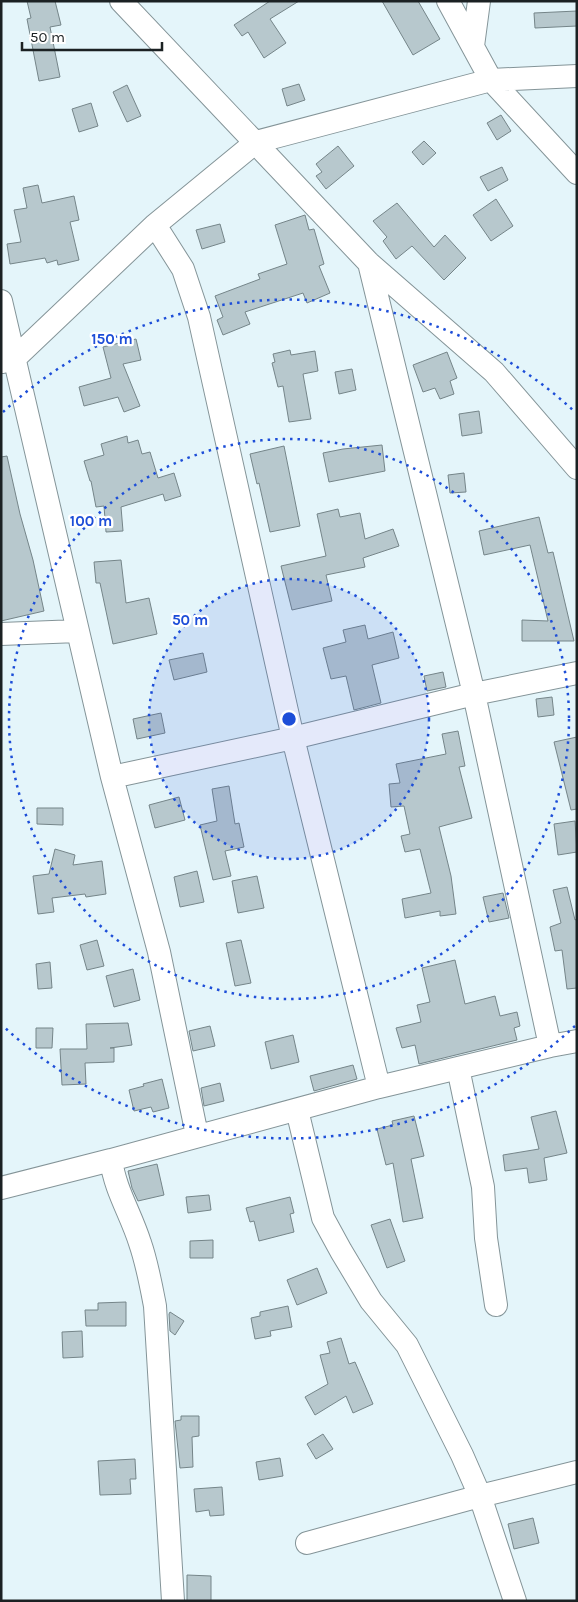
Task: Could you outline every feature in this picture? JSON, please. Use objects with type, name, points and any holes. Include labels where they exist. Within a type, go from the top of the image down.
[{"type":"street","points":[[121,1],[369,263],[494,372],[577,468]]},
{"type":"street","points":[[448,1],[491,80],[577,172]]},
{"type":"street","points":[[473,46],[480,1]]},
{"type":"street","points":[[8,360],[155,225],[256,142],[491,80],[577,76]]},
{"type":"street","points":[[155,225],[183,269],[199,317],[293,738],[379,1087]]},
{"type":"street","points":[[369,263],[474,694],[550,1046]]},
{"type":"street","points":[[1,301],[8,360],[78,631],[112,777],[159,952],[197,1135]]},
{"type":"street","points":[[1,634],[78,631]]},
{"type":"street","points":[[112,777],[293,738],[474,694],[577,672]]},
{"type":"street","points":[[1,1188],[379,1087],[577,1041]]},
{"type":"street","points":[[458,1068],[483,1188],[486,1238],[496,1305]]},
{"type":"street","points":[[297,1110],[323,1218],[371,1301],[407,1345],[462,1455],[480,1496],[515,1601]]},
{"type":"street","points":[[111,1160],[113,1176],[122,1203],[140,1241],[149,1273],[155,1306],[173,1601]]},
{"type":"street","points":[[307,1544],[480,1496],[577,1472]]},
{"type":"building","points":[[27,1],[55,1],[61,25],[50,27],[60,77],[39,81],[27,19],[31,18]]},
{"type":"building","points":[[270,1],[299,1],[270,19],[286,43],[264,58],[248,32],[242,36],[234,25]]},
{"type":"building","points":[[382,1],[418,1],[440,39],[413,55]]},
{"type":"building","points":[[577,11],[577,26],[535,28],[534,13]]},
{"type":"building","points":[[299,84],[305,100],[287,106],[282,89]]},
{"type":"building","points":[[127,85],[141,116],[127,122],[113,92]]},
{"type":"building","points":[[91,103],[98,126],[79,132],[72,109]]},
{"type":"building","points":[[501,115],[511,131],[497,140],[487,123]]},
{"type":"building","points":[[424,141],[436,153],[423,165],[412,152]]},
{"type":"building","points":[[338,146],[354,166],[326,189],[316,176],[322,172],[316,164]]},
{"type":"building","points":[[502,167],[508,180],[488,191],[480,177]]},
{"type":"building","points":[[38,185],[42,203],[74,196],[79,220],[70,222],[79,260],[58,265],[57,260],[47,263],[45,258],[10,264],[7,244],[21,242],[14,210],[27,208],[23,188]]},
{"type":"building","points":[[496,199],[513,226],[491,241],[473,215]]},
{"type":"building","points":[[397,203],[434,247],[445,235],[466,258],[444,280],[412,246],[396,259],[383,241],[387,237],[373,221]]},
{"type":"building","points":[[305,215],[309,230],[314,229],[324,264],[319,266],[330,293],[307,303],[303,293],[245,312],[250,324],[223,335],[217,320],[223,317],[215,296],[260,279],[258,274],[287,264],[275,225]]},
{"type":"building","points":[[220,224],[225,242],[202,249],[196,230]]},
{"type":"building","points":[[136,339],[141,360],[123,364],[140,406],[124,412],[118,397],[84,406],[79,387],[111,378],[103,347]]},
{"type":"building","points":[[290,350],[291,355],[315,351],[318,371],[303,374],[311,419],[289,422],[283,386],[278,387],[272,363],[275,362],[273,354]]},
{"type":"building","points":[[447,352],[457,378],[450,381],[454,394],[440,399],[435,388],[423,392],[413,365]]},
{"type":"building","points":[[352,369],[356,390],[339,394],[335,372]]},
{"type":"building","points":[[479,411],[482,433],[462,436],[459,414]]},
{"type":"building","points":[[127,436],[128,443],[138,440],[142,454],[150,452],[158,478],[174,473],[181,496],[165,501],[163,494],[121,507],[123,531],[106,532],[104,506],[96,507],[91,481],[84,461],[104,455],[101,444]]},
{"type":"building","points":[[382,445],[385,471],[329,482],[323,453]]},
{"type":"building","points":[[284,446],[300,526],[270,532],[259,483],[257,484],[250,454]]},
{"type":"building","points":[[7,456],[44,611],[1,621],[1,457]]},
{"type":"building","points":[[464,473],[466,492],[450,493],[448,475]]},
{"type":"building","points":[[338,509],[340,517],[360,513],[365,539],[393,529],[399,546],[363,558],[365,567],[326,575],[332,601],[292,610],[281,566],[326,556],[317,514]]},
{"type":"building","points":[[539,517],[548,553],[553,552],[574,641],[522,641],[522,620],[548,621],[530,545],[484,555],[479,531]]},
{"type":"building","points":[[121,560],[126,603],[149,598],[157,634],[113,644],[100,583],[96,583],[94,562]]},
{"type":"building","points":[[365,625],[368,639],[393,632],[399,658],[372,665],[381,703],[354,710],[346,676],[331,679],[323,648],[346,642],[343,630]]},
{"type":"building","points":[[203,653],[207,672],[174,680],[169,660]]},
{"type":"building","points":[[443,672],[446,687],[427,691],[424,676]]},
{"type":"building","points":[[552,697],[554,715],[538,717],[536,699]]},
{"type":"building","points":[[161,713],[165,733],[137,739],[133,719]]},
{"type":"building","points":[[458,731],[465,766],[459,767],[472,818],[439,827],[451,876],[456,914],[440,916],[440,911],[405,918],[402,899],[431,893],[420,849],[405,852],[401,836],[410,834],[404,806],[391,807],[389,784],[400,783],[396,764],[446,754],[442,734]]},
{"type":"building","points":[[577,737],[577,809],[571,810],[554,742]]},
{"type":"building","points":[[229,786],[235,824],[239,823],[244,847],[225,851],[231,876],[213,880],[200,825],[217,821],[212,789]]},
{"type":"building","points":[[179,797],[185,820],[155,828],[149,805]]},
{"type":"building","points":[[37,808],[63,808],[63,825],[37,824]]},
{"type":"building","points":[[575,821],[577,852],[558,855],[554,824]]},
{"type":"building","points":[[55,849],[75,855],[73,865],[102,861],[106,894],[86,897],[85,894],[52,898],[54,912],[38,914],[33,876],[49,874]]},
{"type":"building","points":[[197,871],[204,902],[180,907],[174,877]]},
{"type":"building","points":[[257,876],[264,908],[238,913],[232,881]]},
{"type":"building","points":[[567,887],[575,920],[577,919],[577,988],[567,989],[562,950],[555,951],[550,927],[561,923],[553,890]]},
{"type":"building","points":[[503,893],[509,918],[489,922],[483,897]]},
{"type":"building","points":[[97,940],[104,966],[87,970],[80,945]]},
{"type":"building","points":[[241,940],[251,983],[235,986],[226,943]]},
{"type":"building","points":[[455,960],[465,1004],[495,996],[500,1016],[517,1012],[520,1026],[514,1028],[517,1040],[419,1064],[415,1045],[402,1048],[396,1028],[421,1022],[417,1005],[430,1002],[422,968]]},
{"type":"building","points":[[50,962],[52,988],[38,989],[36,964]]},
{"type":"building","points":[[133,969],[140,1000],[114,1007],[106,976]]},
{"type":"building","points":[[128,1023],[132,1045],[110,1048],[114,1048],[114,1062],[85,1063],[86,1084],[62,1085],[60,1049],[87,1049],[86,1024]]},
{"type":"building","points":[[210,1026],[215,1046],[193,1051],[189,1031]]},
{"type":"building","points":[[36,1028],[53,1028],[52,1048],[36,1048]]},
{"type":"building","points":[[293,1035],[299,1062],[271,1069],[265,1042]]},
{"type":"building","points":[[353,1065],[357,1079],[314,1091],[310,1076]]},
{"type":"building","points":[[162,1079],[169,1108],[153,1112],[151,1107],[134,1111],[129,1090]]},
{"type":"building","points":[[220,1083],[224,1101],[204,1106],[201,1088]]},
{"type":"building","points":[[556,1111],[567,1153],[544,1158],[547,1180],[529,1183],[527,1168],[505,1171],[503,1155],[539,1149],[531,1117]]},
{"type":"building","points":[[414,1116],[424,1156],[411,1159],[423,1218],[403,1222],[393,1163],[386,1165],[377,1129],[393,1125],[392,1121]]},
{"type":"building","points":[[157,1164],[164,1195],[138,1201],[132,1188],[128,1171]]},
{"type":"building","points":[[209,1195],[211,1210],[188,1213],[186,1197]]},
{"type":"building","points":[[290,1197],[294,1213],[290,1214],[294,1232],[259,1241],[254,1221],[250,1222],[246,1208]]},
{"type":"building","points":[[390,1219],[405,1261],[387,1268],[371,1225]]},
{"type":"building","points":[[213,1240],[213,1258],[190,1258],[190,1241]]},
{"type":"building","points":[[317,1268],[327,1293],[297,1305],[287,1280]]},
{"type":"building","points":[[126,1302],[126,1326],[86,1326],[85,1310],[98,1310],[98,1303]]},
{"type":"building","points":[[288,1306],[292,1327],[270,1331],[271,1336],[255,1339],[251,1318],[260,1316],[260,1312]]},
{"type":"building","points":[[170,1312],[184,1321],[175,1335],[170,1331]]},
{"type":"building","points":[[82,1331],[83,1357],[63,1358],[62,1332]]},
{"type":"building","points":[[341,1338],[349,1364],[355,1362],[373,1404],[353,1413],[346,1396],[315,1415],[305,1397],[328,1384],[320,1355],[330,1353],[327,1342]]},
{"type":"building","points":[[181,1416],[199,1416],[199,1436],[192,1437],[193,1467],[180,1468],[175,1421],[181,1420]]},
{"type":"building","points":[[323,1434],[333,1449],[316,1459],[307,1444]]},
{"type":"building","points":[[280,1458],[283,1476],[259,1480],[256,1462]]},
{"type":"building","points":[[135,1459],[136,1479],[130,1479],[131,1494],[100,1495],[98,1461]]},
{"type":"building","points":[[222,1487],[224,1515],[210,1516],[209,1510],[196,1512],[194,1489]]},
{"type":"building","points":[[533,1518],[539,1543],[514,1549],[508,1524]]},
{"type":"building","points":[[187,1575],[211,1576],[211,1601],[187,1601]]}]
